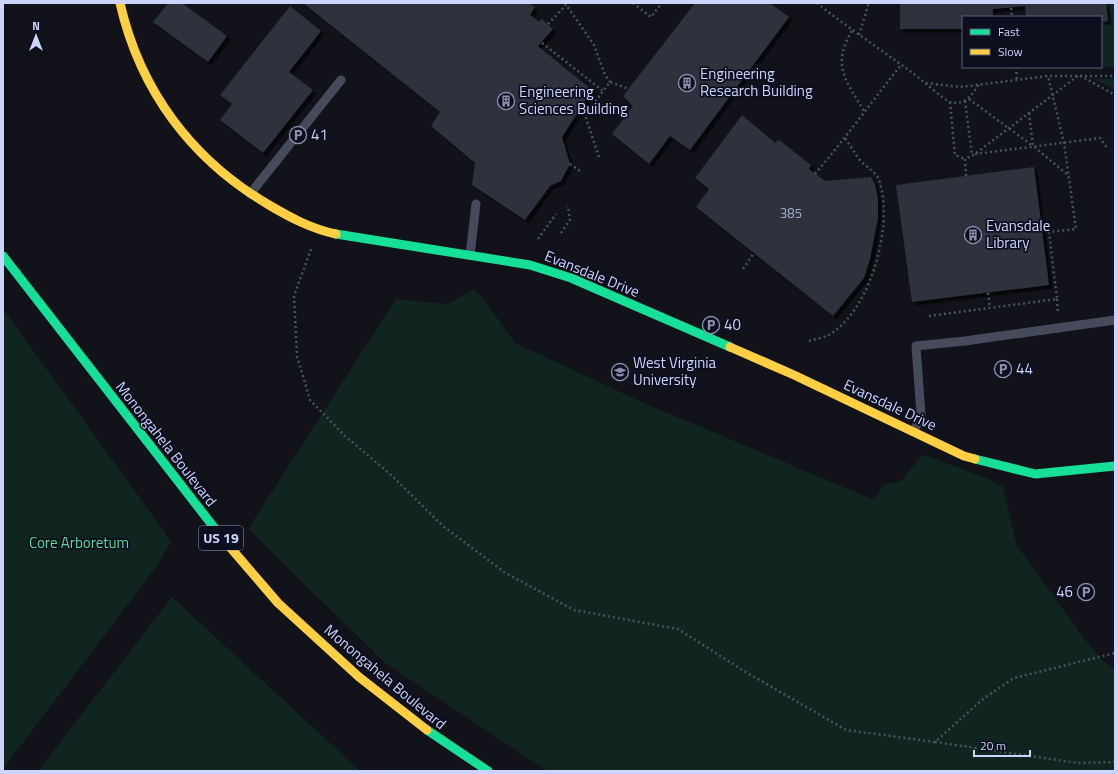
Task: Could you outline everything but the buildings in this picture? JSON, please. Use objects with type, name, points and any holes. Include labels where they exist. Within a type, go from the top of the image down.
[{"type":"street","name":"Evansdale Drive","points":[[120,3],[127,34],[144,73],[162,105],[188,140],[218,171],[250,194],[288,216],[318,230],[374,241],[530,265],[571,278],[794,375],[964,456],[1001,467],[1035,474],[1115,466]]},
{"type":"street","name":"Monongahela Boulevard","points":[[3,256],[208,522],[278,603],[359,677],[440,741],[488,771]]},
{"type":"lane","points":[[250,194],[341,80]]},
{"type":"lane","points":[[470,255],[476,204]]},
{"type":"lane","points":[[914,431],[921,415],[916,346],[965,341],[1115,320]]},
{"type":"path","points":[[634,4],[651,17],[662,3]]},
{"type":"path","points":[[817,3],[852,31],[859,34],[950,102],[965,101],[969,99],[979,84]]},
{"type":"path","points":[[859,34],[869,3]]},
{"type":"path","points":[[548,24],[566,4],[594,45],[605,75],[610,82],[629,89]]},
{"type":"path","points":[[1011,8],[1012,16]]},
{"type":"path","points":[[852,31],[843,45],[840,56],[848,85],[864,111]]},
{"type":"path","points":[[542,42],[603,91]]},
{"type":"path","points":[[815,174],[846,138],[864,111],[901,65]]},
{"type":"path","points":[[1016,68],[1017,80]]},
{"type":"path","points":[[965,159],[1079,75]]},
{"type":"path","points":[[1079,75],[1115,95]]},
{"type":"path","points":[[926,83],[960,88],[979,84],[1048,76],[1115,76]]},
{"type":"path","points":[[1048,76],[1064,143],[1076,229],[1049,232],[1058,314]]},
{"type":"path","points":[[599,157],[586,118],[610,82]]},
{"type":"path","points":[[969,99],[1033,146],[1069,176]]},
{"type":"path","points":[[965,101],[973,154]]},
{"type":"path","points":[[950,102],[955,155],[965,159]]},
{"type":"path","points":[[1029,112],[1033,146]]},
{"type":"path","points":[[810,341],[832,333],[843,323],[860,301],[872,276],[883,235],[884,208],[880,183],[874,171],[860,160],[846,138]]},
{"type":"path","points":[[973,154],[1100,138],[1108,148]]},
{"type":"path","points":[[965,159],[966,176]]},
{"type":"path","points":[[570,164],[580,171]]},
{"type":"path","points":[[561,233],[570,220],[568,207],[566,206]]},
{"type":"path","points":[[538,239],[556,214]]},
{"type":"path","points":[[318,230],[294,296],[297,356],[310,400],[345,436],[390,474],[443,526],[504,572],[574,610],[678,628],[744,671],[846,730],[1078,764],[1115,762]]},
{"type":"path","points":[[743,269],[754,253]]},
{"type":"path","points":[[988,293],[990,308]]},
{"type":"path","points":[[929,316],[1057,299]]},
{"type":"path","points":[[935,742],[983,699],[1014,678],[1115,653]]},
{"type":"green space","points":[[1106,3],[1115,3],[1115,67],[1102,67],[1102,22],[1108,21]]},
{"type":"green space","points":[[1094,79],[1115,79],[1115,90]]},
{"type":"green space","points":[[473,290],[482,297],[515,343],[644,403],[874,500],[883,485],[901,481],[921,456],[925,455],[986,478],[1003,487],[1016,544],[1083,637],[1103,661],[1115,669],[1115,771],[547,771],[384,662],[248,529],[396,299],[448,304]]},
{"type":"green space","name":"Core Arboretum","points":[[3,309],[171,541],[159,563],[3,769]]},
{"type":"green space","points":[[172,597],[359,770],[360,771],[38,771]]},
{"type":"traffic: fast","points":[[336,234],[530,265],[571,278],[730,347]]},
{"type":"traffic: fast","points":[[3,256],[223,539]]},
{"type":"traffic: fast","points":[[975,459],[1035,474],[1115,466]]},
{"type":"traffic: fast","points":[[427,730],[488,771]]},
{"type":"traffic: slow","points":[[120,3],[129,35],[141,65],[156,94],[173,120],[193,145],[216,167],[241,187],[269,205],[318,229],[336,234]]},
{"type":"traffic: slow","points":[[730,347],[794,375],[964,456],[975,459]]},
{"type":"traffic: slow","points":[[223,539],[278,603],[359,677],[427,730]]},
{"type":"place","name":"Engineering Research Building","points":[[687,83]]},
{"type":"place","name":"Engineering Sciences Building","points":[[506,101]]},
{"type":"place","name":"41","points":[[298,135]]},
{"type":"place","name":"Evansdale Library","points":[[973,235]]},
{"type":"place","name":"40","points":[[711,325]]},
{"type":"place","name":"44","points":[[1003,369]]},
{"type":"place","name":"West Virginia University","points":[[620,372]]},
{"type":"place","name":"46","points":[[1086,592]]}]
